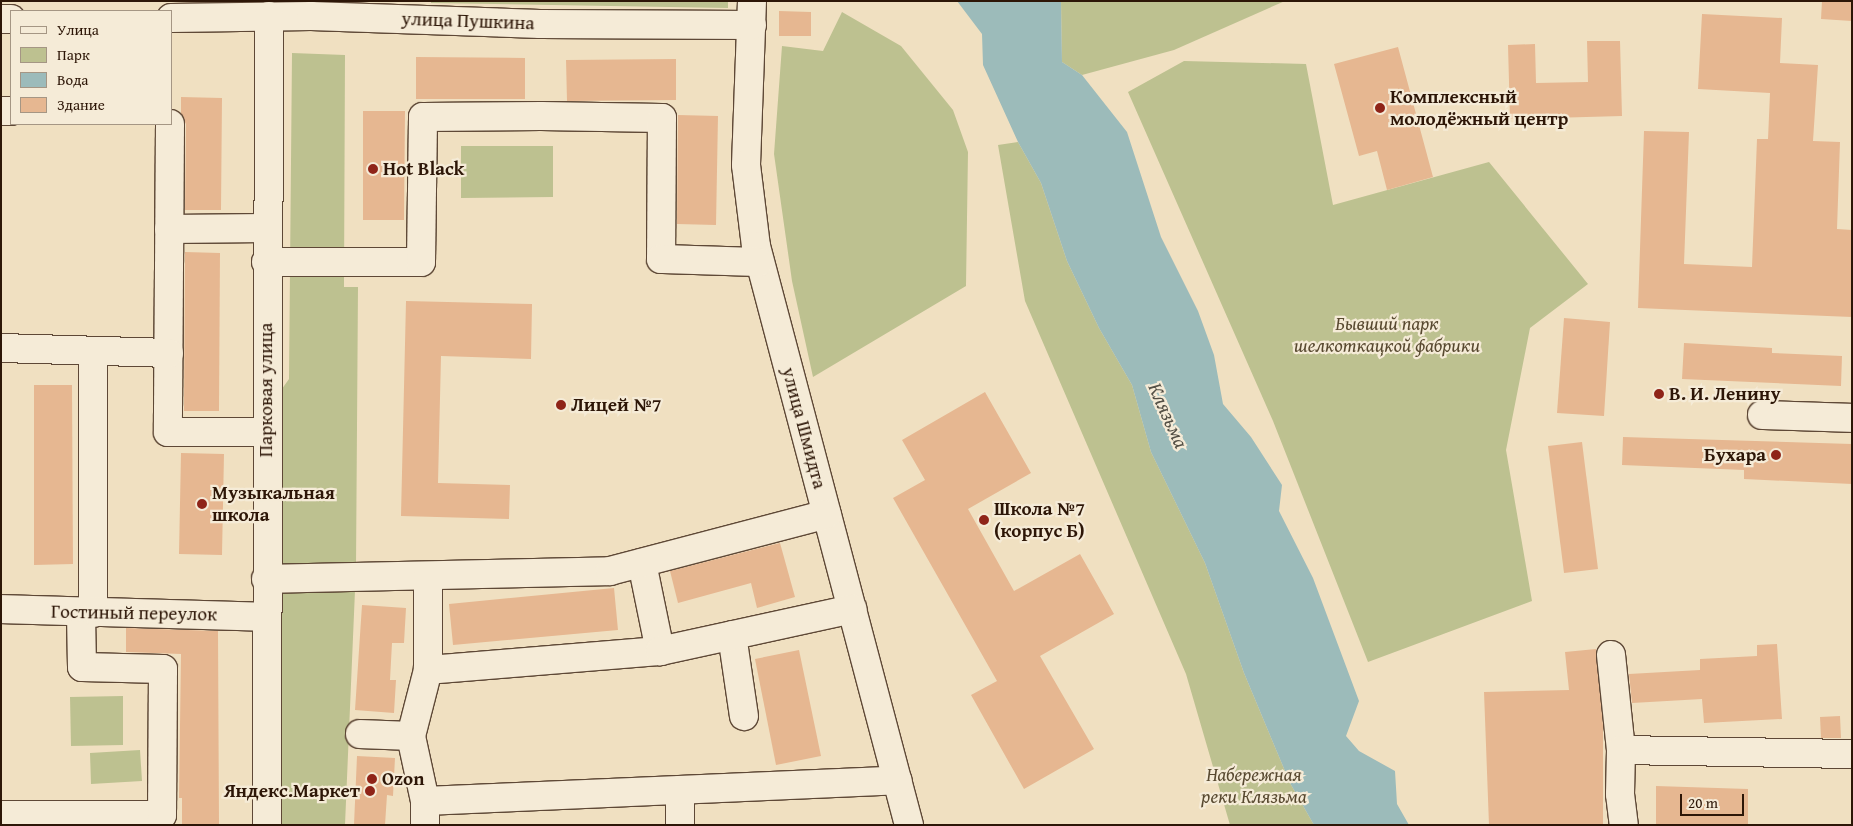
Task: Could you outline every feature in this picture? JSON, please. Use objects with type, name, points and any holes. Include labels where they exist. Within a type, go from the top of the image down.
[{"type":"street","name":"улица Пушкина","points":[[180,12],[269,16],[408,10],[752,13]]},
{"type":"street","name":"улица Шмидта","points":[[752,13],[746,165],[759,262],[909,825]]},
{"type":"street","name":"Парковая улица","points":[[267,825],[266,228],[269,16]]},
{"type":"street","points":[[1,19],[1,28]]},
{"type":"street","points":[[266,262],[421,262],[423,117],[511,116],[662,118],[661,259],[759,262]]},
{"type":"street","points":[[170,125],[168,432],[266,432]]},
{"type":"street","points":[[169,229],[266,228]]},
{"type":"street","points":[[1,348],[169,353]]},
{"type":"street","points":[[1,815],[162,815],[163,669],[82,667],[87,613],[93,351]]},
{"type":"street","points":[[1762,415],[1852,418]]},
{"type":"street","points":[[266,579],[428,578],[610,571],[827,514]]},
{"type":"street","points":[[642,563],[660,651]]},
{"type":"street","points":[[428,578],[428,670],[411,736],[425,813],[680,790],[898,780]]},
{"type":"street","name":"Гостиный переулок","points":[[1,609],[266,617]]},
{"type":"street","points":[[428,670],[660,651],[852,609]]},
{"type":"street","points":[[732,635],[744,716]]},
{"type":"street","points":[[1611,655],[1621,750],[1620,794],[1624,825]]},
{"type":"street","points":[[360,734],[411,736]]},
{"type":"street","points":[[1621,750],[1852,754]]},
{"type":"street","points":[[680,790],[680,825]]},
{"type":"green space","points":[[431,1],[728,1],[728,8],[431,3]]},
{"type":"green space","points":[[1061,1],[1285,1],[1174,50],[1082,75],[1062,62]]},
{"type":"green space","points":[[842,12],[901,46],[953,110],[968,152],[966,286],[813,377],[792,281],[774,154],[782,46],[823,51]]},
{"type":"green space","points":[[292,53],[345,55],[344,287],[358,287],[356,567],[345,825],[278,825],[274,400],[289,379]]},
{"type":"green space","name":"Бывший парк шелкоткацкой фабрики","points":[[1184,61],[1306,64],[1333,205],[1489,162],[1588,284],[1530,328],[1506,450],[1532,601],[1368,662],[1273,421],[1128,92]]},
{"type":"green space","name":"Набережная реки Клязьма","points":[[1018,142],[1041,183],[1067,261],[1099,328],[1132,385],[1151,452],[1205,563],[1244,673],[1290,783],[1314,825],[1230,825],[1186,674],[1025,301],[998,145]]},
{"type":"green space","points":[[461,146],[553,146],[553,197],[461,198]]},
{"type":"green space","points":[[123,696],[123,745],[71,746],[70,697]]},
{"type":"green space","points":[[140,750],[142,781],[91,784],[90,753]]},
{"type":"water","name":"Клязьма","points":[[957,1],[1061,1],[1062,62],[1082,75],[1127,132],[1161,237],[1198,311],[1214,355],[1223,404],[1251,437],[1282,485],[1279,511],[1313,578],[1359,701],[1346,736],[1359,751],[1395,771],[1397,804],[1409,825],[1314,825],[1290,783],[1244,673],[1205,563],[1151,452],[1132,385],[1099,328],[1067,261],[1041,183],[1018,142],[983,65],[982,34]]},
{"type":"building","points":[[1822,1],[1852,1],[1852,21],[1821,19]]},
{"type":"building","points":[[779,11],[811,12],[811,36],[779,36]]},
{"type":"building","points":[[1702,14],[1782,18],[1780,63],[1818,65],[1813,141],[1840,142],[1837,229],[1852,230],[1852,317],[1638,308],[1644,131],[1689,132],[1684,264],[1752,267],[1757,139],[1768,139],[1770,93],[1698,89]]},
{"type":"building","points":[[1587,41],[1620,41],[1622,116],[1510,119],[1508,45],[1535,44],[1536,83],[1588,82]]},
{"type":"building","name":"Комплексный молодёжный центр","points":[[1398,47],[1433,177],[1387,190],[1377,151],[1359,156],[1334,64]]},
{"type":"building","points":[[416,57],[525,58],[525,99],[416,99]]},
{"type":"building","points":[[676,59],[676,100],[567,101],[566,60]]},
{"type":"building","points":[[181,97],[222,98],[221,210],[185,210],[186,124],[181,114]]},
{"type":"building","points":[[363,111],[405,111],[404,220],[363,220]]},
{"type":"building","points":[[678,115],[718,116],[716,225],[677,224]]},
{"type":"building","points":[[185,252],[220,253],[219,411],[184,411]]},
{"type":"building","points":[[406,301],[532,304],[531,359],[441,356],[438,483],[510,485],[509,519],[401,516]]},
{"type":"building","points":[[1564,318],[1610,322],[1604,416],[1557,413]]},
{"type":"building","points":[[1684,343],[1772,348],[1772,353],[1842,356],[1841,386],[1682,379]]},
{"type":"building","points":[[34,385],[72,385],[73,564],[34,565]]},
{"type":"building","points":[[985,392],[1031,473],[968,509],[1014,591],[1080,554],[1114,614],[1040,656],[1094,749],[1024,789],[971,695],[997,681],[893,498],[925,480],[902,440]]},
{"type":"building","points":[[1623,437],[1852,444],[1852,484],[1744,479],[1744,470],[1622,465]]},
{"type":"building","points":[[1582,442],[1598,569],[1564,573],[1548,446]]},
{"type":"building","name":"Музыкальная школа","points":[[181,453],[224,454],[222,555],[179,554]]},
{"type":"building","points":[[780,543],[795,597],[757,608],[751,583],[678,603],[670,571]]},
{"type":"building","points":[[614,588],[618,630],[453,645],[449,604]]},
{"type":"building","points":[[362,605],[406,608],[404,643],[392,643],[390,680],[396,680],[394,713],[355,710]]},
{"type":"building","points":[[126,628],[218,631],[219,825],[182,825],[182,798],[179,798],[181,654],[126,652]]},
{"type":"building","points":[[1777,644],[1782,719],[1704,723],[1702,699],[1632,703],[1629,674],[1700,670],[1700,659],[1757,656],[1757,645]]},
{"type":"building","points":[[1596,649],[1603,725],[1603,825],[1489,825],[1484,692],[1569,690],[1565,652]]},
{"type":"building","points":[[799,650],[821,756],[776,765],[755,659]]},
{"type":"building","points":[[1840,716],[1841,738],[1821,738],[1820,717]]},
{"type":"building","points":[[357,756],[395,758],[393,796],[387,795],[385,825],[354,825]]},
{"type":"building","points":[[1656,786],[1748,789],[1748,825],[1656,825]]},
{"type":"place","name":"Комплексный молодёжный центр","points":[[1380,108]]},
{"type":"place","name":"Hot Black","points":[[373,169]]},
{"type":"place","name":"В. И. Ленину","points":[[1659,394]]},
{"type":"place","name":"Лицей №7","points":[[561,405]]},
{"type":"place","name":"Бухара","points":[[1776,455]]},
{"type":"place","name":"Музыкальная школа","points":[[202,504]]},
{"type":"place","name":"Школа №7 (корпус Б)","points":[[984,520]]},
{"type":"place","name":"Ozon","points":[[372,779]]},
{"type":"place","name":"Яндекс.Маркет","points":[[370,791]]}]
